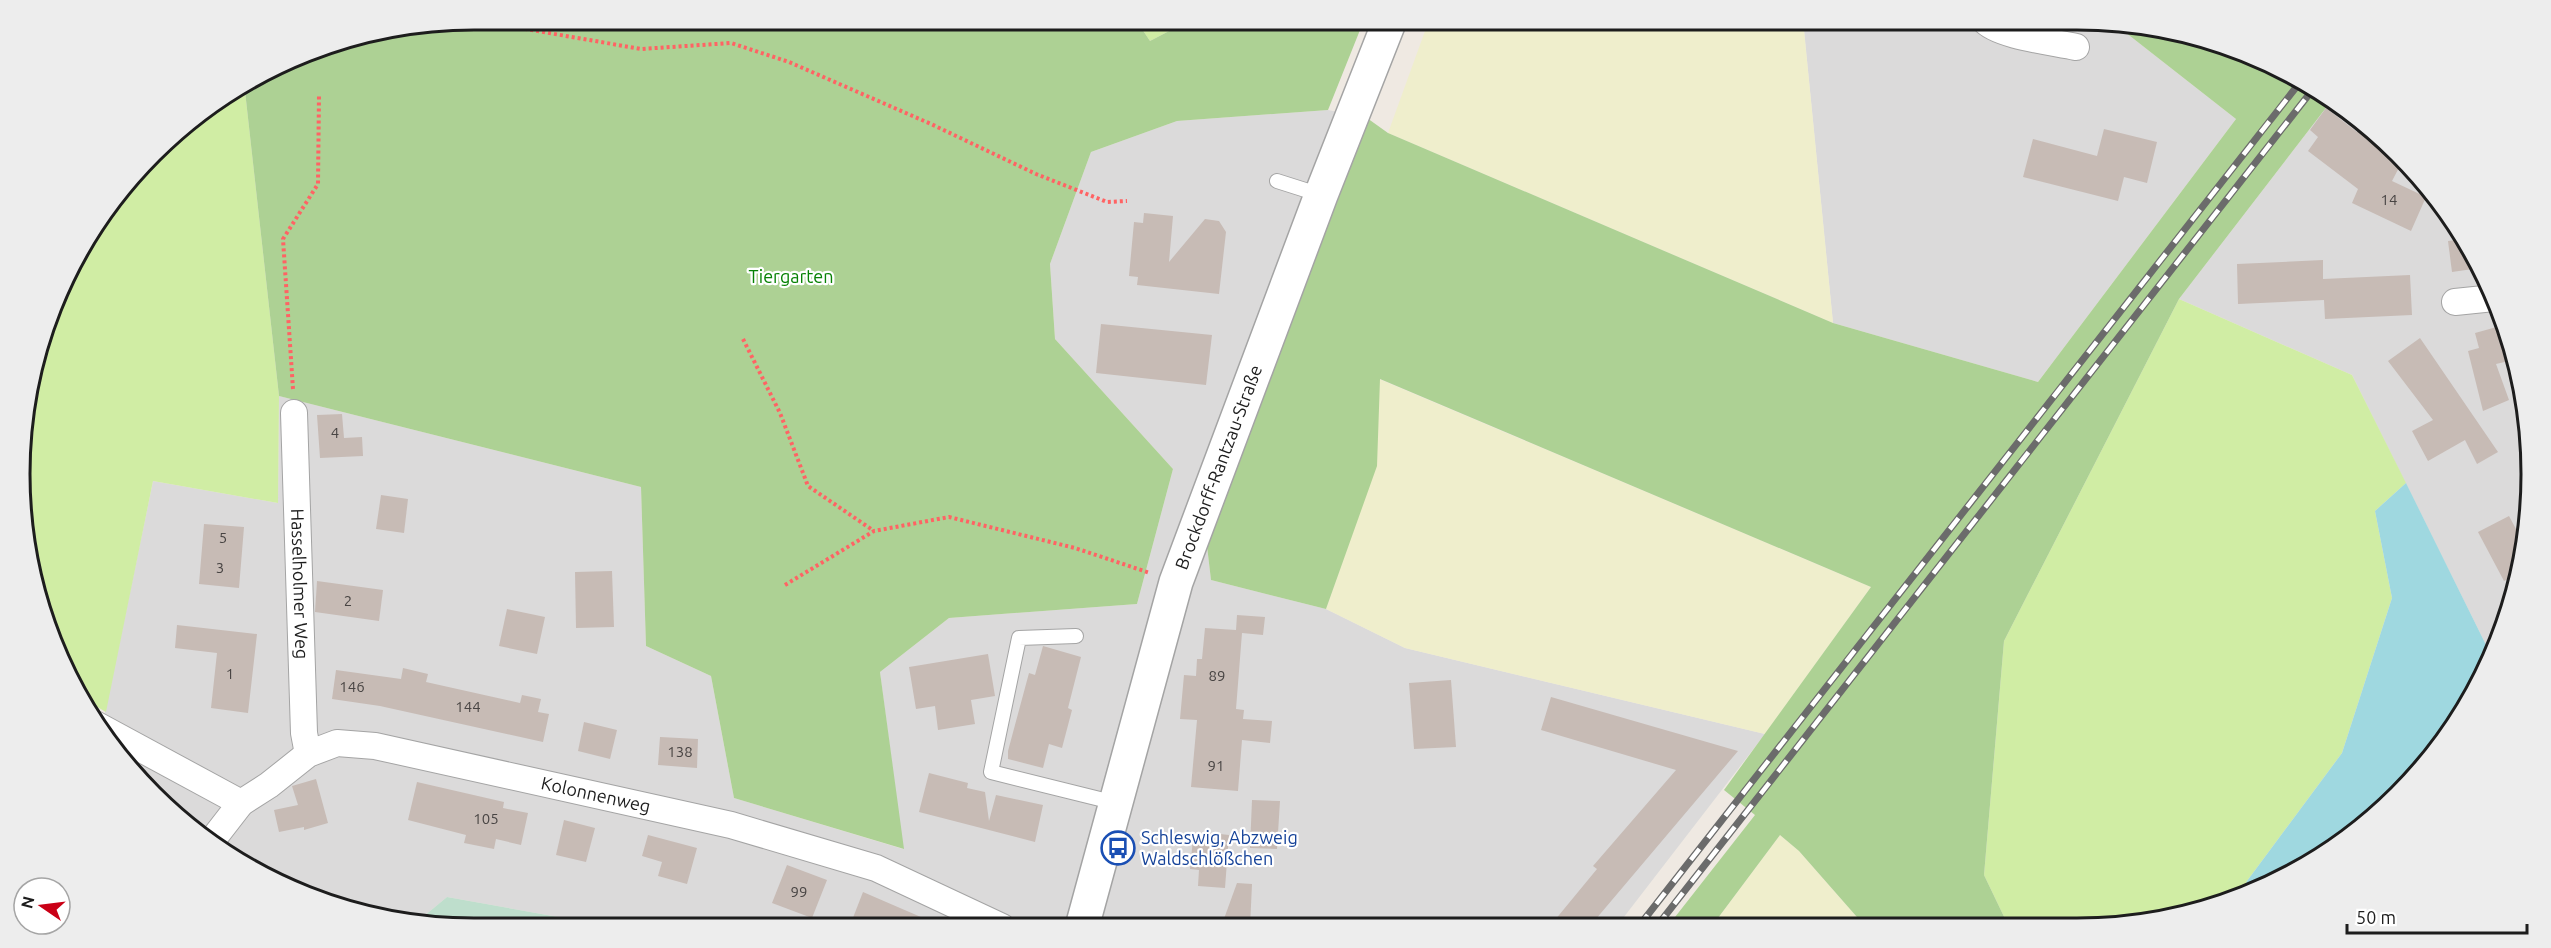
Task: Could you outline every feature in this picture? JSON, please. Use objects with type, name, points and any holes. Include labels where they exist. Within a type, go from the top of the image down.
[{"type":"street","name":"Brockdorff-Rantzau-Straße","points":[[1084,918],[1176,582],[1321,195],[1386,30]]},
{"type":"street","points":[[2002,30],[2076,47]]},
{"type":"street","points":[[2455,302],[2485,299]]},
{"type":"street","name":"Hasselholmer Weg","points":[[294,413],[304,733],[308,754]]},
{"type":"street","points":[[115,735],[241,803]]},
{"type":"street","name":"Kolonnenweg","points":[[216,835],[241,803],[269,785],[308,754],[337,743],[375,746],[731,825],[876,868],[983,918]]},
{"type":"lane","points":[[1277,181],[1321,195]]},
{"type":"lane","points":[[1076,636],[1019,638],[991,772],[1116,803]]},
{"type":"path","points":[[532,30],[641,49],[731,43],[789,62],[931,124],[1036,174],[1107,202],[1127,201]]},
{"type":"path","points":[[294,413],[283,239],[318,184],[319,95]]},
{"type":"path","points":[[743,339],[780,413],[808,486],[874,531]]},
{"type":"path","points":[[785,585],[874,531],[949,517],[1075,548],[1176,582]]},
{"type":"shaded area","points":[[1804,30],[2077,30],[2126,33],[2236,119],[2038,382],[1833,323]]},
{"type":"shaded area","points":[[2327,107],[2370,140],[2411,181],[2462,252],[2487,304],[2506,359],[2517,416],[2521,474],[2517,532],[2506,589],[2486,646],[2352,375],[2179,299]]},
{"type":"shaded area","points":[[1328,110],[1367,118],[1207,546],[1211,580],[1326,609],[1405,648],[1765,734],[1623,918],[564,918],[447,897],[425,915],[416,914],[359,903],[331,894],[252,859],[181,808],[140,767],[104,719],[153,481],[278,503],[279,396],[641,487],[646,646],[711,676],[734,798],[903,849],[880,672],[949,618],[1137,604],[1173,469],[1055,339],[1050,264],[1091,152],[1177,121]]},
{"type":"green space","name":"Tiergarten","points":[[474,30],[1143,30],[1150,41],[1171,30],[1360,30],[1328,110],[1177,121],[1091,152],[1050,264],[1055,339],[1173,469],[1137,604],[949,618],[880,672],[904,849],[734,798],[711,676],[646,646],[641,487],[279,396],[245,93],[304,64],[331,54],[359,45],[416,34]]},
{"type":"green space","points":[[1143,30],[1171,30],[1150,41]]},
{"type":"green space","points":[[1425,30],[1804,30],[1833,323],[1388,133]]},
{"type":"green space","points":[[2126,33],[2192,45],[2220,54],[2273,76],[2327,107],[2179,299],[2004,641],[1984,875],[2005,918],[1858,918],[1799,851],[1780,835],[1718,918],[1674,918],[1755,815],[1724,790],[1871,587],[1380,379],[1377,466],[1326,609],[1211,580],[1207,546],[1367,118],[1388,133],[1833,323],[2038,382],[2236,119]]},
{"type":"green space","points":[[245,93],[279,396],[278,503],[153,481],[106,712],[95,706],[89,696],[64,644],[45,589],[39,561],[31,503],[30,474],[34,416],[45,359],[64,304],[76,278],[89,252],[122,204],[140,181],[181,140]]},
{"type":"green space","points":[[2179,299],[2352,375],[2406,483],[2375,511],[2392,598],[2342,753],[2246,884],[2192,903],[2135,914],[2077,918],[2005,918],[1984,875],[2004,641]]},
{"type":"green space","points":[[1379,379],[1871,587],[1765,734],[1405,648],[1326,609],[1376,466]]},
{"type":"green space","points":[[1780,835],[1799,851],[1858,918],[1718,918]]},
{"type":"green space","points":[[447,897],[564,918],[474,918],[425,915]]},
{"type":"water","points":[[2406,483],[2486,646],[2462,696],[2446,721],[2411,767],[2391,788],[2370,808],[2324,843],[2299,859],[2246,884],[2342,753],[2392,598],[2375,511]]},
{"type":"building","points":[[2326,108],[2370,140],[2391,160],[2399,168],[2392,181],[2422,195],[2425,199],[2411,231],[2352,203],[2358,189],[2308,151],[2318,137],[2310,130]]},
{"type":"building","points":[[2104,129],[2157,142],[2147,183],[2124,177],[2118,201],[2023,177],[2033,139],[2097,156]]},
{"type":"building","points":[[1144,213],[1173,216],[1169,262],[1205,219],[1219,221],[1226,232],[1219,294],[1137,285],[1138,277],[1129,276],[1134,222],[1143,223]]},
{"type":"building","points":[[2454,240],[2471,269],[2452,272],[2448,241]]},
{"type":"building","points":[[2323,260],[2323,279],[2410,275],[2412,315],[2325,319],[2324,300],[2238,304],[2237,264]]},
{"type":"building","points":[[1101,324],[1212,335],[1206,385],[1096,373]]},
{"type":"building","points":[[2496,327],[2507,362],[2496,364],[2509,400],[2483,411],[2468,351],[2479,348],[2475,333]]},
{"type":"building","points":[[2420,338],[2498,452],[2477,464],[2465,440],[2428,461],[2412,431],[2433,420],[2388,361]]},
{"type":"building","points":[[342,414],[344,438],[362,437],[363,456],[320,458],[317,415]]},
{"type":"building","points":[[381,495],[408,499],[404,533],[376,529]]},
{"type":"building","points":[[2509,516],[2517,531],[2508,579],[2504,581],[2478,532]]},
{"type":"building","points":[[204,524],[244,527],[239,588],[199,584]]},
{"type":"building","points":[[612,571],[614,627],[576,628],[575,572]]},
{"type":"building","points":[[317,581],[383,590],[379,621],[315,612]]},
{"type":"building","points":[[507,609],[545,617],[537,654],[499,646]]},
{"type":"building","points":[[1237,615],[1265,617],[1263,635],[1242,633],[1236,709],[1244,710],[1243,719],[1272,721],[1270,743],[1242,740],[1238,791],[1191,787],[1197,720],[1180,719],[1184,675],[1196,676],[1197,659],[1202,659],[1205,628],[1236,630]]},
{"type":"building","points":[[177,625],[257,634],[248,713],[211,708],[217,653],[175,648]]},
{"type":"building","points":[[1043,646],[1081,657],[1068,708],[1072,710],[1062,748],[1049,744],[1043,768],[1008,759],[1008,751],[1029,673],[1035,675]]},
{"type":"building","points":[[988,654],[995,696],[971,700],[975,724],[938,730],[935,706],[916,709],[909,667]]},
{"type":"building","points":[[403,668],[428,674],[426,682],[520,703],[522,695],[541,699],[538,712],[549,714],[543,742],[380,706],[332,699],[336,670],[401,679]]},
{"type":"building","points":[[1451,680],[1456,747],[1414,749],[1409,683]]},
{"type":"building","points":[[1551,697],[1738,751],[1597,918],[1557,918],[1597,869],[1593,866],[1676,770],[1541,730]]},
{"type":"building","points":[[584,722],[617,730],[610,759],[578,751]]},
{"type":"building","points":[[660,737],[698,739],[697,768],[658,765]]},
{"type":"building","points":[[929,773],[968,783],[967,788],[985,792],[989,821],[996,795],[1043,805],[1035,842],[919,812]]},
{"type":"building","points":[[316,779],[328,823],[304,830],[304,827],[279,832],[274,810],[298,805],[292,786]]},
{"type":"building","points":[[417,782],[504,802],[503,808],[528,813],[521,845],[496,839],[494,849],[464,843],[466,835],[408,820]]},
{"type":"building","points":[[1252,800],[1280,801],[1277,849],[1250,848]]},
{"type":"building","points":[[564,820],[595,828],[586,862],[556,855]]},
{"type":"building","points":[[1203,832],[1229,835],[1225,888],[1198,886],[1199,870],[1190,869],[1193,839],[1202,840]]},
{"type":"building","points":[[648,835],[697,848],[687,884],[658,876],[662,862],[642,856]]},
{"type":"building","points":[[787,865],[827,880],[812,918],[772,903]]},
{"type":"building","points":[[1237,883],[1252,884],[1250,918],[1224,918]]},
{"type":"building","points":[[863,892],[923,918],[853,918]]},
{"type":"railway","points":[[1645,918],[2296,87]]},
{"type":"railway","points":[[1663,918],[2308,95]]},
{"type":"place","name":"Schleswig, Abzweig Waldschlößchen","points":[[1118,848]]}]
